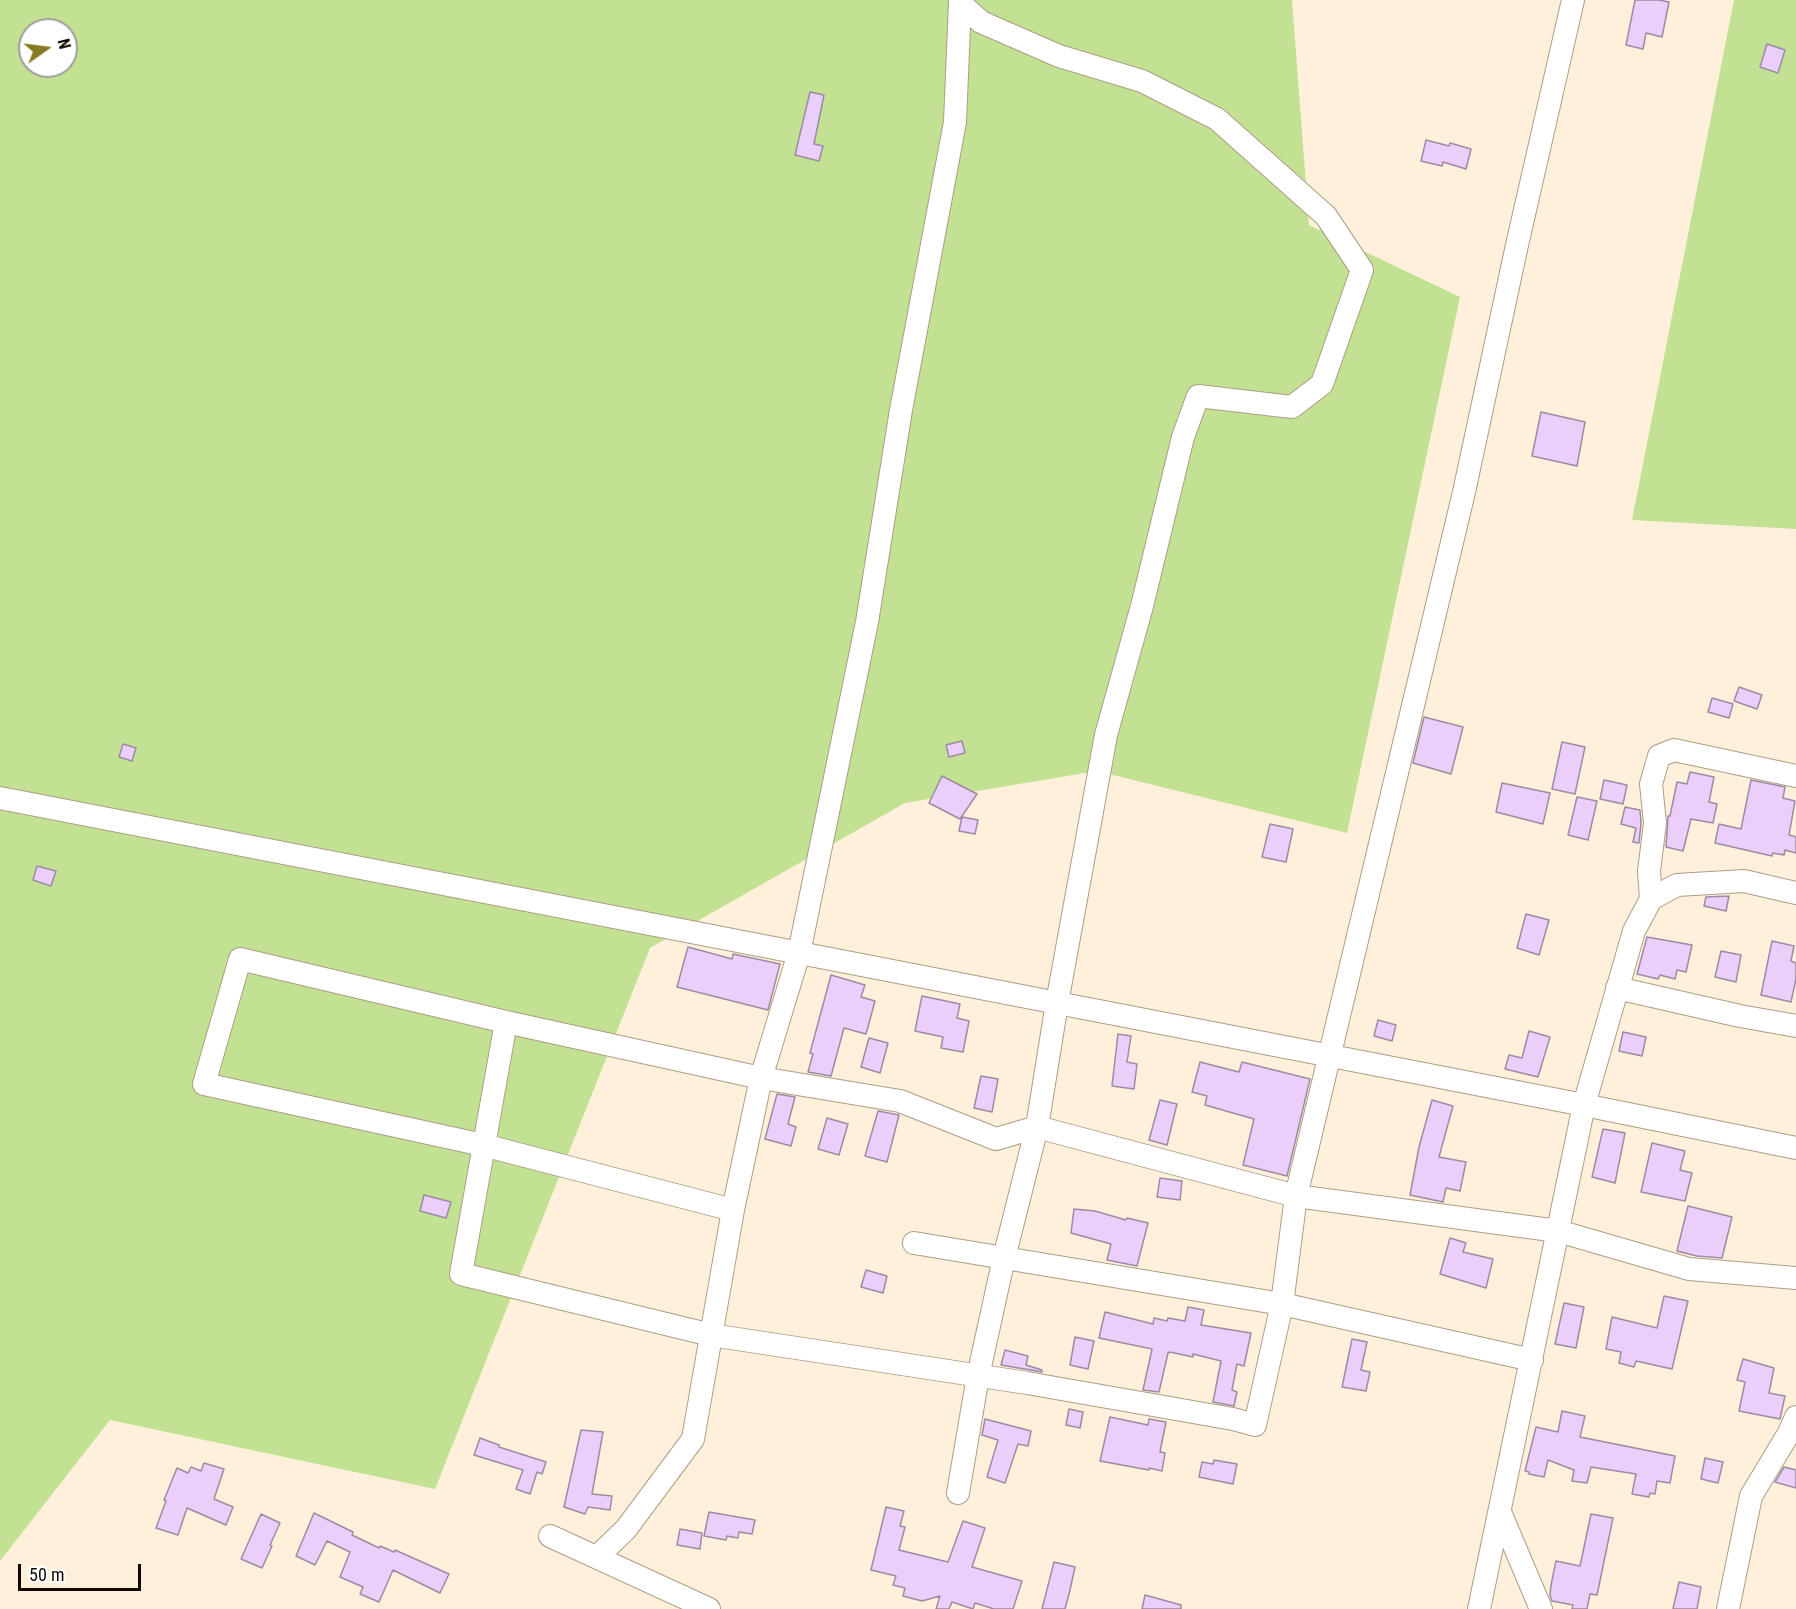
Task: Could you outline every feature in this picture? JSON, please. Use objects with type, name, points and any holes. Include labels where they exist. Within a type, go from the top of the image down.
[{"type":"street","points":[[506,1022],[462,1274],[711,1335],[978,1376],[1233,1419],[1255,1425],[1282,1304],[1296,1196],[1464,492],[1573,0]]},
{"type":"street","points":[[597,1557],[626,1528],[693,1438],[734,1210],[761,1078],[799,953],[867,622],[901,410],[955,122],[960,3],[981,22],[1059,56],[1142,81],[1217,119],[1326,216],[1362,270],[1322,384],[1292,407],[1198,396],[1183,437],[1142,606],[1106,735],[1037,1127],[1004,1258],[978,1376],[958,1492]]},
{"type":"street","points":[[1479,1609],[1584,1105],[1634,931],[1651,899],[1649,871],[1654,823],[1652,784],[1659,756],[1674,750],[1796,776]]},
{"type":"street","points":[[0,798],[1796,1148]]},
{"type":"street","points":[[1651,899],[1677,885],[1744,881],[1796,893]]},
{"type":"street","points":[[734,1210],[483,1145],[204,1084],[240,959],[506,1022],[761,1078],[900,1101],[996,1139],[1037,1127],[1296,1196],[1558,1231],[1689,1269],[1796,1278]]},
{"type":"street","points":[[1617,988],[1740,1016],[1796,1026]]},
{"type":"street","points":[[914,1243],[1282,1304],[1532,1360]]},
{"type":"street","points":[[1728,1609],[1751,1496],[1790,1433],[1796,1417]]},
{"type":"street","points":[[1500,1512],[1541,1609]]},
{"type":"street","points":[[550,1536],[709,1609]]},
{"type":"green space","points":[[0,0],[1292,0],[1309,225],[1460,297],[1347,833],[1097,771],[905,803],[650,948],[435,1489],[110,1420],[0,1561]]},
{"type":"green space","points":[[1734,0],[1796,0],[1796,529],[1632,520]]},
{"type":"building","points":[[1635,0],[1669,2],[1662,37],[1646,33],[1643,49],[1626,45]]},
{"type":"building","points":[[1767,44],[1785,50],[1778,73],[1760,67]]},
{"type":"building","points":[[810,92],[824,95],[814,144],[823,146],[819,161],[795,155]]},
{"type":"building","points":[[1426,140],[1471,149],[1466,169],[1443,162],[1442,166],[1421,161]]},
{"type":"building","points":[[1541,412],[1585,422],[1577,466],[1532,456]]},
{"type":"building","points":[[1739,687],[1762,695],[1757,709],[1734,701]]},
{"type":"building","points":[[1712,698],[1733,704],[1729,718],[1708,712]]},
{"type":"building","points":[[1424,717],[1463,727],[1451,774],[1413,763]]},
{"type":"building","points":[[962,741],[965,753],[949,757],[946,745]]},
{"type":"building","points":[[1562,742],[1585,747],[1575,794],[1552,789]]},
{"type":"building","points":[[123,744],[136,748],[132,761],[119,757]]},
{"type":"building","points":[[1690,772],[1714,777],[1709,802],[1717,804],[1713,823],[1691,819],[1683,851],[1666,847],[1668,816],[1670,816],[1677,782],[1687,784]]},
{"type":"building","points":[[942,776],[977,794],[960,819],[929,803]]},
{"type":"building","points":[[1604,780],[1627,785],[1623,804],[1600,799]]},
{"type":"building","points":[[1751,780],[1785,787],[1783,798],[1795,801],[1789,835],[1796,837],[1796,853],[1785,850],[1784,855],[1773,853],[1772,856],[1715,843],[1719,824],[1741,829]]},
{"type":"building","points":[[1502,783],[1550,793],[1543,824],[1496,812]]},
{"type":"building","points":[[1577,797],[1597,801],[1588,840],[1568,835]]},
{"type":"building","points":[[1625,807],[1640,810],[1639,843],[1633,842],[1636,828],[1621,824]]},
{"type":"building","points":[[962,817],[978,820],[975,834],[959,831]]},
{"type":"building","points":[[1270,824],[1293,829],[1286,862],[1262,857]]},
{"type":"building","points":[[37,866],[56,871],[51,886],[33,880]]},
{"type":"building","points":[[1729,896],[1726,911],[1704,906],[1706,897]]},
{"type":"building","points":[[1526,914],[1549,920],[1539,955],[1517,948]]},
{"type":"building","points":[[1647,937],[1692,945],[1686,972],[1677,970],[1675,979],[1660,975],[1658,979],[1637,974]]},
{"type":"building","points":[[1772,941],[1794,946],[1791,961],[1796,963],[1796,979],[1791,1002],[1761,995]]},
{"type":"building","points":[[688,947],[732,959],[733,954],[780,964],[768,1010],[677,987]]},
{"type":"building","points":[[1721,951],[1741,955],[1736,982],[1715,977]]},
{"type":"building","points":[[831,975],[865,985],[861,997],[875,1001],[866,1034],[844,1028],[831,1076],[808,1072],[813,1054],[810,1053]]},
{"type":"building","points":[[922,996],[960,1004],[957,1018],[969,1021],[963,1052],[941,1048],[943,1037],[915,1031]]},
{"type":"building","points":[[1378,1020],[1396,1025],[1392,1041],[1374,1036]]},
{"type":"building","points":[[1529,1031],[1550,1037],[1538,1077],[1505,1069],[1509,1055],[1522,1058]]},
{"type":"building","points":[[1623,1032],[1646,1037],[1642,1056],[1619,1051]]},
{"type":"building","points":[[1118,1034],[1131,1036],[1127,1062],[1137,1064],[1134,1089],[1112,1086]]},
{"type":"building","points":[[869,1038],[888,1043],[880,1073],[861,1067]]},
{"type":"building","points":[[1200,1062],[1239,1072],[1242,1062],[1310,1079],[1287,1176],[1243,1165],[1254,1119],[1205,1105],[1207,1096],[1192,1092]]},
{"type":"building","points":[[981,1076],[998,1079],[992,1112],[974,1108]]},
{"type":"building","points":[[777,1094],[795,1097],[788,1124],[796,1127],[791,1146],[765,1139]]},
{"type":"building","points":[[1160,1100],[1177,1104],[1167,1145],[1149,1140]]},
{"type":"building","points":[[1432,1100],[1453,1106],[1439,1157],[1466,1162],[1460,1191],[1446,1188],[1443,1202],[1410,1195],[1419,1147]]},
{"type":"building","points":[[878,1111],[899,1115],[887,1162],[865,1156]]},
{"type":"building","points":[[827,1118],[848,1124],[839,1155],[818,1149]]},
{"type":"building","points":[[1603,1129],[1625,1133],[1615,1183],[1592,1177]]},
{"type":"building","points":[[1652,1143],[1685,1151],[1680,1170],[1692,1173],[1685,1201],[1641,1192]]},
{"type":"building","points":[[1160,1178],[1182,1181],[1180,1200],[1157,1197]]},
{"type":"building","points":[[424,1195],[451,1202],[446,1218],[420,1211]]},
{"type":"building","points":[[1688,1206],[1732,1217],[1722,1258],[1697,1256],[1677,1251]]},
{"type":"building","points":[[1074,1209],[1095,1211],[1126,1220],[1127,1218],[1148,1223],[1137,1266],[1107,1260],[1111,1244],[1071,1233]]},
{"type":"building","points":[[1450,1238],[1466,1243],[1463,1252],[1493,1259],[1486,1288],[1440,1274]]},
{"type":"building","points":[[866,1270],[887,1276],[883,1293],[861,1287]]},
{"type":"building","points":[[1664,1296],[1688,1301],[1672,1369],[1636,1361],[1634,1367],[1619,1363],[1621,1352],[1606,1349],[1612,1317],[1657,1328]]},
{"type":"building","points":[[1564,1303],[1584,1307],[1576,1348],[1555,1344]]},
{"type":"building","points":[[1188,1307],[1204,1310],[1201,1325],[1251,1333],[1244,1366],[1237,1364],[1232,1390],[1237,1392],[1234,1406],[1213,1402],[1221,1361],[1193,1354],[1193,1357],[1170,1352],[1159,1392],[1143,1390],[1152,1349],[1099,1338],[1105,1312],[1153,1324],[1154,1318],[1185,1321]]},
{"type":"building","points":[[1075,1337],[1094,1341],[1088,1369],[1070,1365]]},
{"type":"building","points":[[1352,1339],[1367,1342],[1361,1370],[1370,1372],[1366,1391],[1342,1387]]},
{"type":"building","points":[[1005,1350],[1028,1356],[1026,1365],[1042,1370],[1042,1372],[1001,1365]]},
{"type":"building","points":[[1743,1359],[1774,1368],[1769,1393],[1785,1396],[1780,1419],[1739,1411],[1745,1382],[1737,1380]]},
{"type":"building","points":[[1069,1409],[1083,1412],[1080,1428],[1066,1425]]},
{"type":"building","points":[[1562,1411],[1585,1416],[1580,1437],[1675,1456],[1670,1483],[1657,1481],[1655,1494],[1650,1493],[1649,1497],[1632,1494],[1636,1474],[1591,1467],[1587,1483],[1572,1481],[1574,1470],[1548,1460],[1544,1477],[1529,1474],[1525,1471],[1536,1427],[1558,1432]]},
{"type":"building","points":[[1110,1417],[1148,1425],[1149,1419],[1166,1422],[1160,1452],[1165,1453],[1162,1471],[1100,1461]]},
{"type":"building","points":[[985,1419],[1031,1431],[1028,1446],[1018,1444],[1005,1483],[987,1477],[998,1440],[982,1435]]},
{"type":"building","points":[[581,1430],[603,1432],[592,1494],[612,1496],[610,1510],[588,1507],[585,1514],[564,1507]]},
{"type":"building","points":[[480,1438],[499,1445],[499,1447],[546,1462],[542,1474],[537,1472],[530,1494],[516,1489],[523,1470],[474,1455]]},
{"type":"building","points":[[1705,1458],[1723,1462],[1718,1483],[1701,1479]]},
{"type":"building","points":[[1214,1460],[1237,1464],[1233,1484],[1199,1477],[1202,1462],[1213,1464]]},
{"type":"building","points":[[204,1463],[224,1469],[214,1499],[233,1507],[226,1525],[187,1508],[178,1535],[156,1528],[177,1468],[188,1473],[191,1467],[201,1471]]},
{"type":"building","points":[[1784,1467],[1796,1470],[1796,1488],[1775,1482]]},
{"type":"building","points":[[886,1507],[904,1511],[900,1526],[905,1527],[899,1550],[948,1562],[963,1521],[985,1528],[972,1567],[1022,1581],[1013,1609],[994,1609],[975,1603],[973,1609],[952,1602],[949,1609],[936,1609],[940,1596],[922,1601],[903,1596],[905,1588],[893,1585],[896,1576],[871,1570]]},
{"type":"building","points":[[709,1512],[755,1520],[752,1534],[739,1532],[738,1538],[727,1536],[726,1540],[704,1536]]},
{"type":"building","points":[[314,1513],[379,1548],[380,1546],[394,1552],[395,1550],[449,1574],[440,1593],[393,1570],[379,1602],[360,1594],[363,1587],[340,1577],[350,1552],[327,1541],[315,1565],[296,1556]]},
{"type":"building","points":[[261,1514],[280,1523],[262,1568],[241,1559]]},
{"type":"building","points":[[1591,1514],[1613,1518],[1597,1595],[1590,1594],[1587,1609],[1572,1609],[1573,1605],[1552,1601],[1551,1585],[1556,1561],[1580,1566]]},
{"type":"building","points":[[680,1529],[702,1533],[700,1549],[677,1545]]},
{"type":"building","points":[[1054,1562],[1075,1567],[1070,1590],[1065,1609],[1042,1609]]},
{"type":"building","points":[[1679,1582],[1701,1587],[1697,1609],[1673,1609]]},
{"type":"building","points":[[1145,1595],[1181,1605],[1181,1609],[1142,1609]]}]
